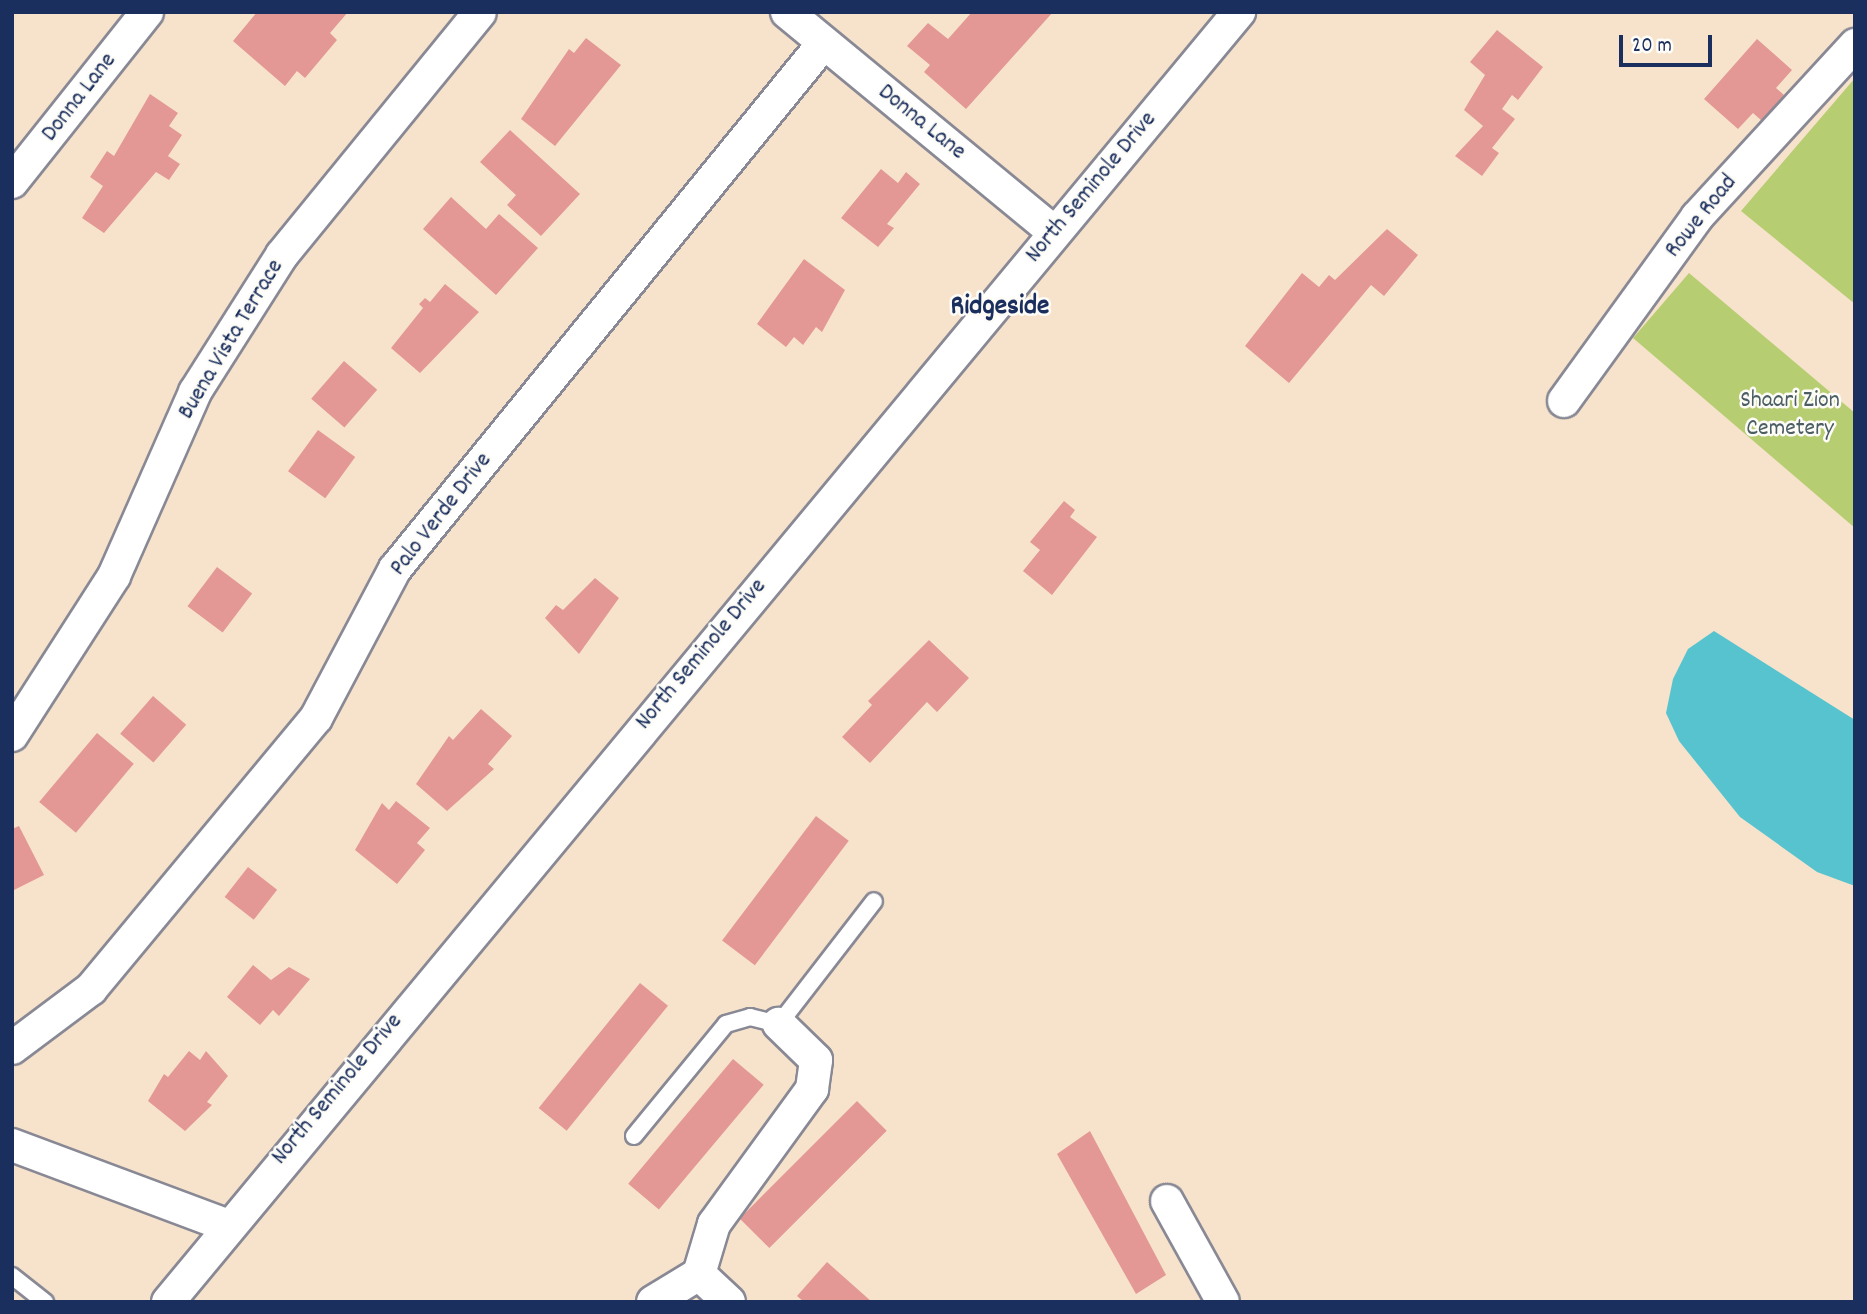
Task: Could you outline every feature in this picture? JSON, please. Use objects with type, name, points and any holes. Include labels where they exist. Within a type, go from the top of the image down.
[{"type":"street","name":"Donna Lane","points":[[12,182],[147,12]]},
{"type":"street","name":"Buena Vista Terrace","points":[[12,735],[114,576],[195,392],[282,255],[481,12]]},
{"type":"street","name":"Donna Lane","points":[[788,12],[1055,233]]},
{"type":"street","name":"North Seminole Drive","points":[[168,1302],[226,1225],[1239,12]]},
{"type":"street","name":"Palo Verde Drive","points":[[12,1048],[91,989],[316,718],[395,569],[824,44]]},
{"type":"street","name":"Rowe Road","points":[[1564,401],[1697,216],[1855,44]]},
{"type":"street","points":[[653,1302],[699,1274],[714,1224],[812,1089],[816,1060],[779,1024]]},
{"type":"street","points":[[12,1145],[226,1225]]},
{"type":"street","points":[[1167,1201],[1223,1302]]},
{"type":"street","points":[[699,1274],[730,1302]]},
{"type":"lane","points":[[634,1136],[726,1024],[750,1017],[779,1024],[874,901]]},
{"type":"lane","points":[[12,1276],[45,1302]]},
{"type":"green space","points":[[1855,78],[1855,304],[1741,211]]},
{"type":"green space","name":"Shaari Zion Cemetery","points":[[1689,273],[1855,413],[1855,528],[1633,338]]},
{"type":"water","points":[[1714,631],[1855,720],[1855,886],[1817,872],[1740,817],[1679,741],[1666,713],[1673,679],[1688,649]]},
{"type":"building","points":[[257,12],[348,12],[330,33],[337,40],[305,78],[297,71],[285,86],[233,41]]},
{"type":"building","points":[[972,12],[1053,12],[966,109],[924,72],[930,65],[907,46],[928,23],[948,39]]},
{"type":"building","points":[[1497,30],[1543,67],[1518,100],[1512,95],[1502,109],[1515,119],[1492,148],[1499,153],[1482,176],[1455,156],[1483,126],[1464,110],[1485,75],[1470,62]]},
{"type":"building","points":[[586,38],[621,65],[555,146],[521,119],[569,49],[574,53]]},
{"type":"building","points":[[1757,39],[1792,70],[1776,88],[1784,95],[1762,121],[1753,113],[1738,129],[1704,99]]},
{"type":"building","points":[[150,94],[178,113],[169,126],[182,135],[168,156],[180,164],[169,180],[156,172],[104,233],[82,218],[103,186],[90,177],[107,151],[114,156]]},
{"type":"building","points":[[510,130],[580,194],[541,236],[507,205],[516,195],[480,162]]},
{"type":"building","points":[[881,169],[898,183],[906,172],[920,184],[887,224],[894,228],[878,247],[841,218]]},
{"type":"building","points":[[451,197],[486,229],[499,214],[538,248],[496,295],[423,229]]},
{"type":"building","points":[[1387,229],[1418,255],[1384,296],[1371,285],[1289,383],[1245,346],[1302,273],[1319,287],[1329,275],[1335,280]]},
{"type":"building","points":[[804,259],[845,290],[822,332],[816,327],[803,345],[794,337],[786,347],[757,324]]},
{"type":"building","points":[[445,284],[479,312],[420,373],[391,348],[423,308],[419,304],[425,298],[430,302]]},
{"type":"building","points":[[344,361],[377,390],[344,428],[311,399]]},
{"type":"building","points":[[318,430],[355,457],[325,498],[288,471]]},
{"type":"building","points":[[1064,501],[1075,510],[1070,517],[1097,537],[1052,595],[1023,571],[1040,550],[1030,542]]},
{"type":"building","points":[[217,567],[252,593],[223,633],[188,606]]},
{"type":"building","points":[[595,578],[619,598],[579,654],[545,618],[556,605],[563,610]]},
{"type":"building","points":[[929,640],[969,678],[937,712],[927,702],[870,763],[842,737],[872,705],[868,701]]},
{"type":"building","points":[[153,696],[186,725],[153,763],[120,734]]},
{"type":"building","points":[[481,709],[512,736],[488,764],[494,769],[447,811],[416,784],[449,736],[453,740]]},
{"type":"building","points":[[97,733],[134,764],[76,833],[39,802]]},
{"type":"building","points":[[396,801],[430,828],[417,843],[425,850],[397,884],[355,850],[382,803],[389,810]]},
{"type":"building","points":[[816,816],[849,841],[755,965],[722,941]]},
{"type":"building","points":[[19,826],[44,875],[12,891],[12,829]]},
{"type":"building","points":[[248,867],[277,890],[254,920],[225,897]]},
{"type":"building","points":[[253,965],[271,980],[289,967],[310,979],[279,1016],[273,1010],[260,1025],[227,997]]},
{"type":"building","points":[[640,983],[668,1006],[567,1131],[539,1108]]},
{"type":"building","points":[[189,1051],[200,1060],[206,1051],[228,1076],[207,1102],[212,1105],[185,1131],[148,1101],[164,1074],[168,1077]]},
{"type":"building","points":[[733,1059],[764,1085],[659,1210],[628,1184]]},
{"type":"building","points":[[857,1101],[887,1131],[769,1248],[740,1218]]},
{"type":"building","points":[[1090,1131],[1166,1275],[1136,1294],[1057,1154]]},
{"type":"building","points":[[827,1262],[872,1302],[804,1302],[797,1296]]},
{"type":"district","name":"Ridgeside","points":[[1000,308]]}]
